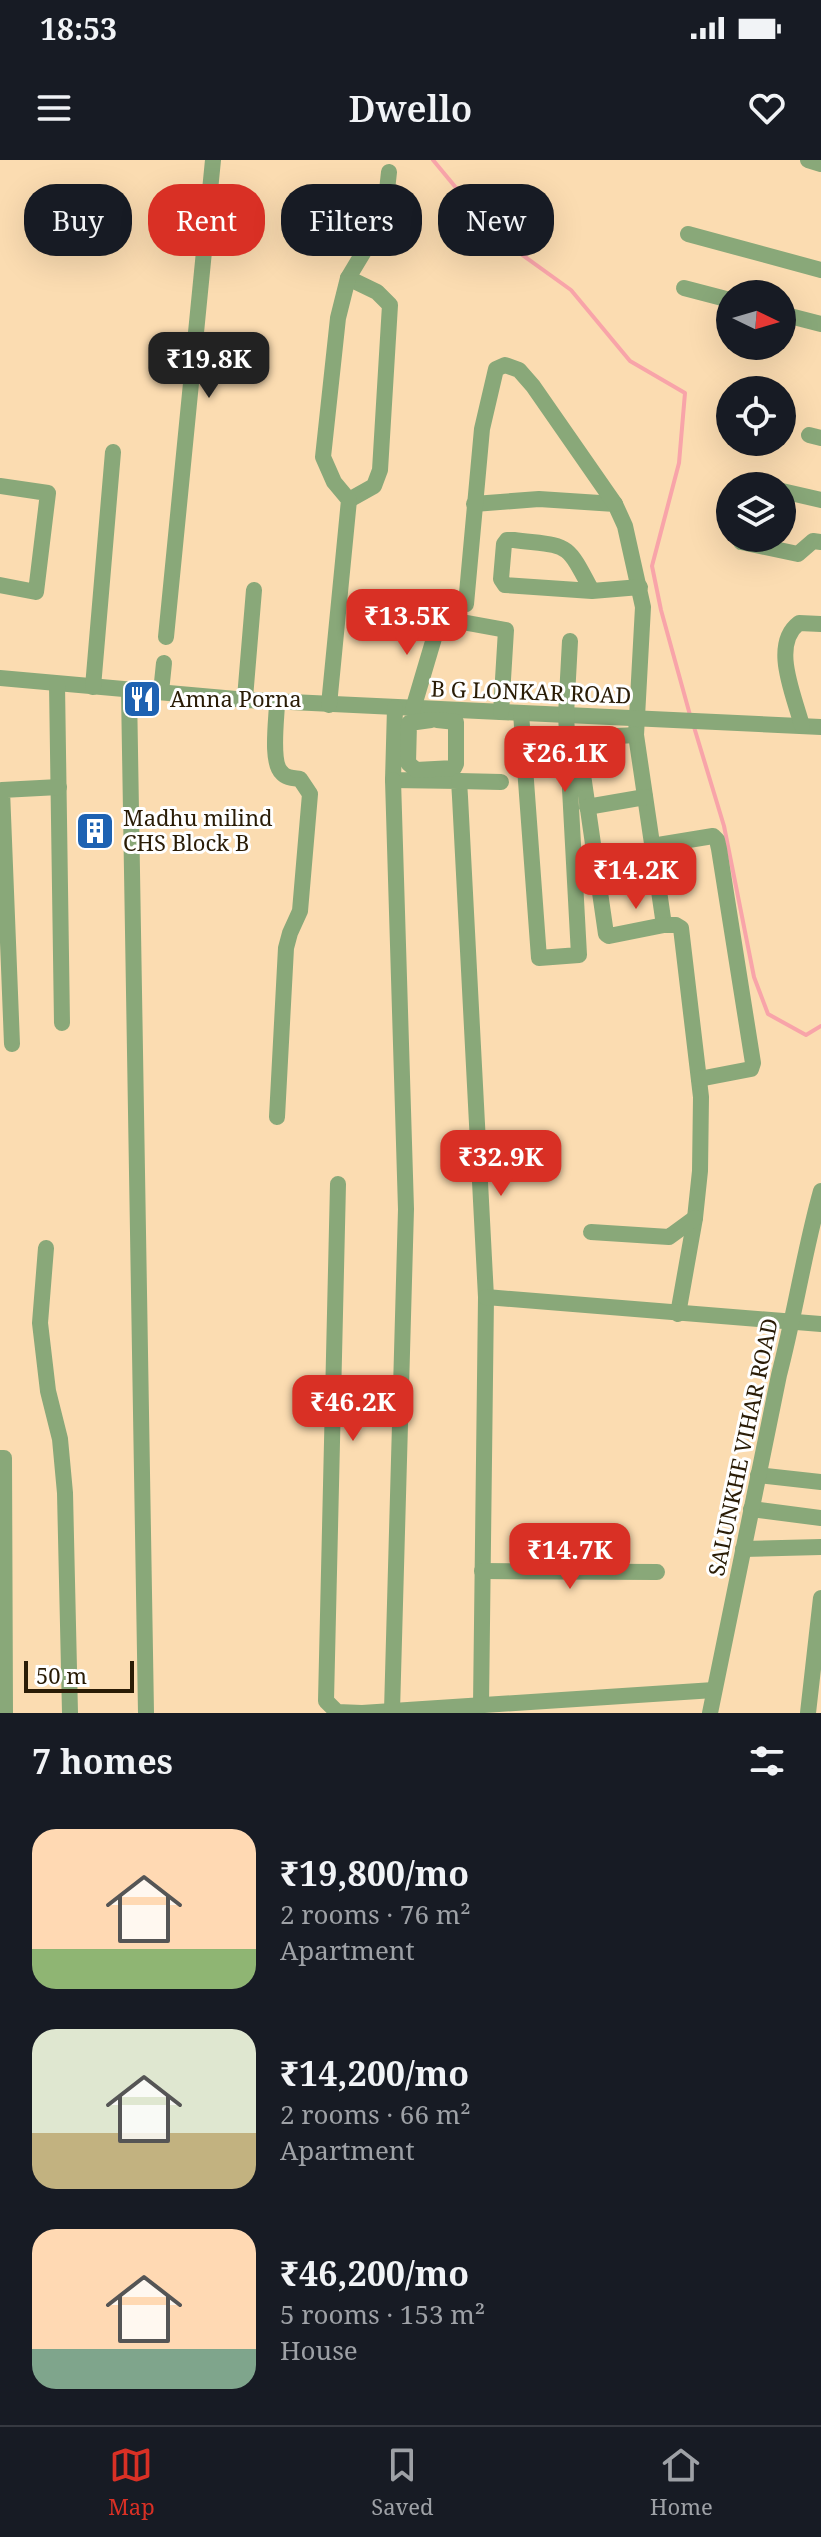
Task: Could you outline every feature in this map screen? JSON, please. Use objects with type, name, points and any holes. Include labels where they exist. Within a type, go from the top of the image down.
[{"type":"street","points":[[166,637],[213,160]]},
{"type":"street","points":[[808,160],[821,164]]},
{"type":"street","points":[[329,705],[349,500],[334,482],[323,457],[338,318],[348,278],[384,218],[389,172]]},
{"type":"street","points":[[688,234],[821,270]]},
{"type":"street","points":[[348,278],[377,292],[390,305],[380,470],[374,486],[349,500]]},
{"type":"street","points":[[684,288],[716,296]]},
{"type":"street","points":[[796,318],[821,324]]},
{"type":"street","points":[[466,604],[482,429],[496,369],[505,365],[519,370],[533,386],[615,504],[625,526],[643,607],[636,726],[664,925]]},
{"type":"street","points":[[93,687],[113,452]]},
{"type":"street","points":[[0,486],[48,493],[36,592],[0,585]]},
{"type":"street","points":[[796,494],[821,500]]},
{"type":"street","points":[[474,504],[539,499],[615,504]]},
{"type":"street","points":[[592,591],[574,556],[564,546],[514,540],[507,540],[504,544],[501,579],[505,585],[592,591],[640,587]]},
{"type":"street","points":[[788,552],[798,554],[813,541],[821,542]]},
{"type":"street","points":[[245,698],[254,590]]},
{"type":"street","points":[[413,709],[440,618],[506,630],[501,712]]},
{"type":"street","points":[[802,726],[788,673],[785,645],[788,634],[799,623],[821,624]]},
{"type":"street","points":[[521,713],[539,958],[579,955],[566,715],[570,641]]},
{"type":"street","points":[[161,692],[164,663]]},
{"type":"street","name":"B G LONKAR ROAD","points":[[0,678],[129,691],[413,709],[431,715],[501,712],[566,715],[636,726],[681,720],[821,727]]},
{"type":"street","points":[[57,684],[62,1023]]},
{"type":"street","points":[[129,691],[146,1713]]},
{"type":"street","points":[[277,702],[275,759],[278,770],[284,776],[300,779],[310,794],[300,911],[286,948],[277,1117]]},
{"type":"street","points":[[392,1711],[406,1209],[393,780],[395,708]]},
{"type":"street","points":[[393,780],[427,776],[454,768],[456,722],[431,715],[409,723],[408,763],[427,776],[501,782]]},
{"type":"street","points":[[636,726],[579,739],[607,936],[664,925],[681,928],[699,1079],[700,1157],[695,1218],[678,1314]]},
{"type":"street","points":[[459,781],[486,1297],[481,1705]]},
{"type":"street","points":[[12,1044],[2,790],[59,787]]},
{"type":"street","points":[[587,807],[645,797]]},
{"type":"street","points":[[597,875],[653,853],[713,836],[717,840],[753,1063],[751,1069],[699,1079]]},
{"type":"street","points":[[338,1184],[326,1701],[337,1712],[392,1711],[714,1690]]},
{"type":"street","name":"SALUNKHE VIHAR ROAD","points":[[710,1713],[779,1375],[793,1323],[805,1247],[821,1191]]},
{"type":"street","points":[[591,1232],[669,1237],[695,1218]]},
{"type":"street","points":[[46,1248],[40,1323],[48,1391],[60,1439],[65,1493],[70,1713]]},
{"type":"street","points":[[486,1297],[821,1324]]},
{"type":"street","points":[[0,1458],[4,1458],[5,1713]]},
{"type":"street","points":[[758,1475],[821,1482]]},
{"type":"street","points":[[751,1509],[821,1518]]},
{"type":"street","points":[[743,1549],[821,1547]]},
{"type":"street","points":[[482,1571],[657,1572]]},
{"type":"street","points":[[808,1713],[821,1598]]},
{"type":"waterway","points":[[433,160],[496,236],[571,290],[630,361],[685,393],[679,463],[652,566],[690,715]]},
{"type":"waterway","points":[[694,727],[724,826],[754,977],[768,1014],[806,1035],[821,1026]]},
{"type":"place","name":"Amna Porna","points":[[142,699]]},
{"type":"place","name":"Madhu milind CHS Block B","points":[[95,831]]}]
